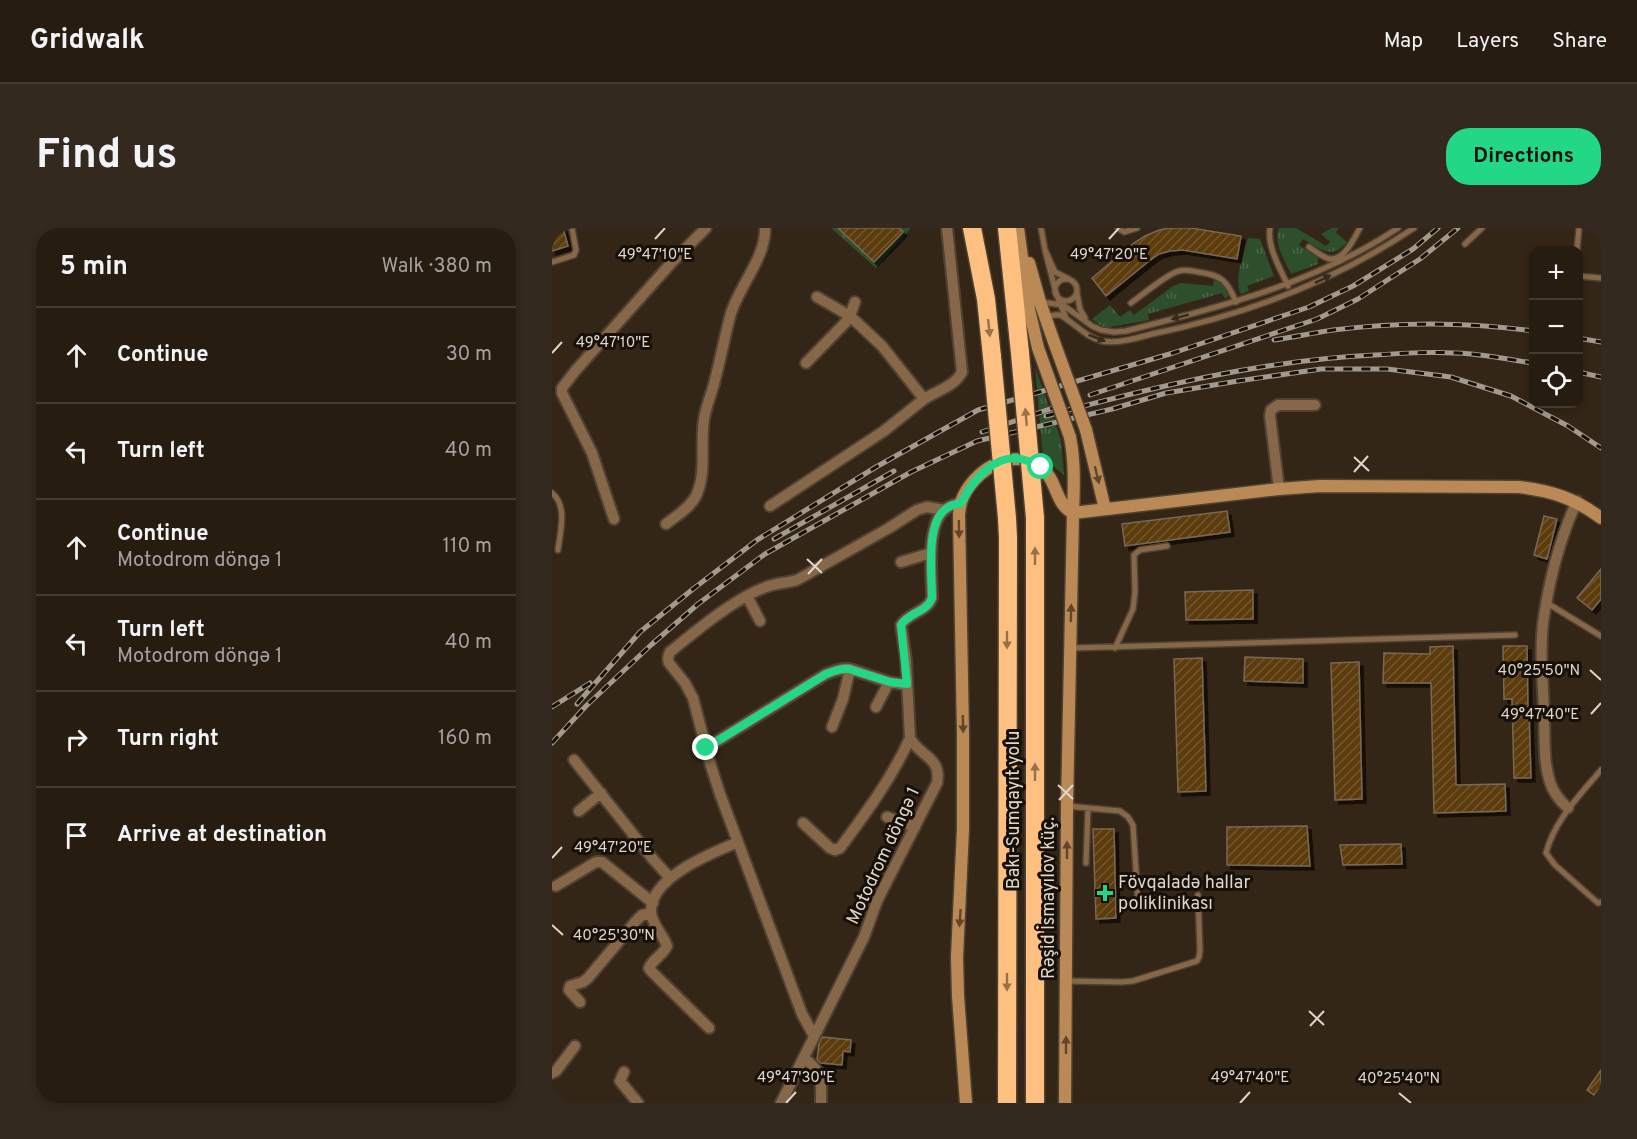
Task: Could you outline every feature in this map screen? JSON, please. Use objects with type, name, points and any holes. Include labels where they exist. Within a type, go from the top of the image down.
[{"type":"highway","points":[[972,228],[986,299]]},
{"type":"highway","points":[[979,228],[986,299]]},
{"type":"highway","name":"Bakı-Sumqayıt yolu","points":[[1007,228],[1035,518],[1035,1103]]},
{"type":"highway","name":"Bakı-Sumqayıt yolu","points":[[986,299],[1008,538],[1007,1103]]},
{"type":"street","points":[[614,519],[591,453],[562,393],[562,388],[673,261],[706,228]]},
{"type":"street","points":[[666,524],[690,506],[696,498],[702,481],[702,444],[706,408],[731,314],[760,251],[765,228]]},
{"type":"street","points":[[770,506],[899,420],[924,399],[954,384],[962,372],[946,228]]},
{"type":"street","points":[[1018,228],[1045,318],[1087,435],[1105,509]]},
{"type":"street","points":[[1018,228],[1029,309],[1038,348],[1070,437],[1074,465],[1074,494]]},
{"type":"street","points":[[817,297],[850,316],[889,353],[924,399]]},
{"type":"street","points":[[806,363],[850,316],[855,302]]},
{"type":"street","points":[[1279,489],[1271,410],[1278,405],[1315,405]]},
{"type":"street","points":[[1074,494],[1087,435]]},
{"type":"street","points":[[966,1103],[957,957],[963,829],[958,516],[967,491],[989,467],[997,462],[1018,459],[1027,460],[1041,467],[1053,483],[1063,506],[1073,513],[1320,486],[1519,487],[1539,489],[1577,501],[1601,518]]},
{"type":"street","name":"Rəşid İsmayılov küç.","points":[[1065,1103],[1067,806],[1074,494]]},
{"type":"street","points":[[1568,808],[1555,794],[1546,761],[1542,649],[1544,617],[1552,573],[1563,533],[1577,501]]},
{"type":"street","points":[[802,823],[830,848],[835,850],[840,848],[888,781],[901,758],[910,738],[901,625],[930,603],[934,529],[944,510],[961,503]]},
{"type":"street","points":[[814,1036],[802,1014],[720,794],[693,698],[685,683],[667,660],[670,652],[747,596],[768,586],[797,580],[917,510],[927,507],[944,510]]},
{"type":"street","points":[[902,562],[932,553]]},
{"type":"street","points":[[747,596],[760,621]]},
{"type":"street","points":[[706,748],[826,674],[843,668],[890,682],[907,684]]},
{"type":"street","points":[[832,727],[843,699],[849,669]]},
{"type":"street","points":[[876,707],[890,682]]},
{"type":"street","name":"Motodrom döngə 1","points":[[781,1103],[864,937],[877,901],[937,783],[939,774],[937,768],[910,738]]},
{"type":"street","points":[[574,760],[670,878]]},
{"type":"street","points":[[579,811],[601,793]]},
{"type":"street","points":[[887,817],[915,827]]},
{"type":"street","points":[[580,1002],[569,990],[570,986],[584,982],[588,978],[636,921],[652,908],[659,892],[670,878],[691,863],[738,842]]},
{"type":"street","points":[[556,886],[596,862],[602,862],[652,908],[657,928],[667,946],[649,968],[710,1028]]},
{"type":"street","points":[[552,1073],[575,1046]]},
{"type":"street","points":[[804,1058],[818,1070],[821,1103]]},
{"type":"street","points":[[624,1071],[620,1081],[638,1103]]},
{"type":"lane","points":[[552,262],[574,255],[576,250],[572,228]]},
{"type":"lane","points":[[1041,228],[1056,293],[1066,319]]},
{"type":"lane","points":[[1118,228],[1124,232],[1137,228]]},
{"type":"lane","points":[[1270,228],[1269,238],[1290,293]]},
{"type":"lane","points":[[1337,259],[1350,245],[1360,228]]},
{"type":"lane","points":[[1040,302],[1059,303],[1092,326],[1108,332],[1126,331],[1236,302],[1287,284],[1372,244],[1398,228]]},
{"type":"lane","points":[[1045,318],[1054,315],[1066,319],[1093,338],[1111,342],[1162,332],[1210,320],[1290,293],[1342,270],[1382,249],[1414,228]]},
{"type":"lane","points":[[1465,244],[1482,228]]},
{"type":"lane","points":[[1578,246],[1580,228]]},
{"type":"lane","points":[[1309,247],[1328,258],[1337,259]]},
{"type":"lane","points":[[1045,250],[1055,272],[1069,279],[1076,286],[1080,309],[1092,326]]},
{"type":"lane","points":[[1337,259],[1342,270]]},
{"type":"lane","points":[[1131,303],[1173,273],[1182,270],[1214,274],[1224,279],[1236,302]]},
{"type":"lane","points":[[1583,276],[1601,278]]},
{"type":"lane","points":[[1069,279],[1056,283],[1056,293],[1063,300],[1068,300],[1072,299],[1077,290]]},
{"type":"lane","points":[[552,493],[562,511],[558,550]]},
{"type":"lane","points":[[1115,648],[1133,609],[1134,555],[1140,550],[1167,546]]},
{"type":"lane","points":[[1547,603],[1601,636]]},
{"type":"lane","points":[[1070,648],[1515,635]]},
{"type":"lane","points":[[1601,770],[1568,808],[1546,853],[1564,873],[1598,903],[1601,902]]},
{"type":"lane","points":[[1067,806],[1120,811],[1128,817],[1133,825],[1138,901]]},
{"type":"lane","points":[[1086,863],[1088,808]]},
{"type":"lane","points":[[1066,981],[1133,981],[1197,961],[1200,951],[1198,895]]},
{"type":"green space","points":[[831,228],[911,228],[876,268]]},
{"type":"green space","points":[[1279,228],[1296,228],[1326,246],[1330,242],[1321,234],[1332,228],[1338,228],[1336,233],[1347,242],[1341,248],[1331,252],[1320,249],[1303,239],[1299,245],[1318,258],[1318,264],[1291,274],[1279,246]]},
{"type":"green space","points":[[1248,238],[1260,239],[1274,276],[1247,286],[1249,291],[1241,294],[1238,281]]},
{"type":"green space","points":[[1214,280],[1225,286],[1228,297],[1225,299],[1222,293],[1148,314],[1149,320],[1104,328],[1092,319],[1110,305],[1120,317],[1130,310],[1134,315],[1173,286],[1181,283],[1213,286]]},
{"type":"green space","points":[[1035,367],[1061,440],[1064,475],[1043,458]]},
{"type":"building","points":[[552,228],[563,228],[568,246],[552,251]]},
{"type":"building","points":[[838,228],[899,228],[903,232],[874,262]]},
{"type":"building","points":[[1191,228],[1241,236],[1237,259],[1183,250],[1159,254],[1106,296],[1092,278],[1134,243],[1159,230]]},
{"type":"building","points":[[1227,511],[1230,532],[1125,546],[1122,524]]},
{"type":"building","points":[[1544,516],[1557,519],[1547,559],[1534,555]]},
{"type":"building","points":[[1601,569],[1601,599],[1592,610],[1577,598]]},
{"type":"building","points":[[1253,590],[1253,619],[1186,620],[1185,592]]},
{"type":"building","points":[[1453,646],[1456,785],[1505,784],[1506,811],[1434,813],[1431,683],[1383,683],[1384,653],[1430,654],[1430,647]]},
{"type":"building","points":[[1503,646],[1527,646],[1531,778],[1514,778],[1512,699],[1504,699]]},
{"type":"building","points":[[1245,657],[1303,659],[1303,683],[1244,681]]},
{"type":"building","points":[[1202,658],[1206,791],[1178,792],[1174,659]]},
{"type":"building","points":[[1359,662],[1362,799],[1335,800],[1331,663]]},
{"type":"building","points":[[1307,826],[1310,866],[1227,865],[1227,827]]},
{"type":"building","name":"Fövqaladə hallar poliklinikası","points":[[1093,829],[1114,829],[1116,918],[1096,919]]},
{"type":"building","points":[[1401,844],[1402,864],[1343,865],[1340,845]]},
{"type":"building","points":[[822,1037],[851,1040],[850,1052],[843,1051],[842,1065],[821,1063],[817,1060]]},
{"type":"building","points":[[1601,1070],[1601,1100],[1587,1090]]},
{"type":"railway","points":[[577,704],[640,632],[757,540],[876,467],[978,410],[1173,353],[1309,307],[1353,286],[1413,249],[1438,228]]},
{"type":"railway","points":[[1090,395],[1317,319],[1358,299],[1420,259],[1458,228]]},
{"type":"railway","points":[[1274,340],[1333,330],[1408,324],[1484,326],[1529,331]]},
{"type":"railway","points":[[1583,339],[1601,342]]},
{"type":"railway","points":[[1046,416],[1209,376],[1333,358],[1447,353],[1529,362]]},
{"type":"railway","points":[[552,743],[586,706],[651,645],[698,604],[765,554],[911,472],[977,441],[1112,409],[1166,393],[1321,369],[1387,369],[1451,377],[1511,396],[1568,426],[1601,448]]},
{"type":"railway","points":[[1583,373],[1601,377]]},
{"type":"railway","points":[[982,432],[1053,408]]},
{"type":"railway","points":[[774,539],[894,471]]},
{"type":"railway","points":[[552,707],[590,683]]},
{"type":"place","name":"Fövqaladə hallar poliklinikası","points":[[1105,893]]},
{"type":"route","points":[[706,748],[835,670],[849,669],[896,684],[907,684],[901,625],[903,621],[927,606],[932,598],[933,535],[940,515],[949,506],[961,503],[977,479],[997,462],[1008,459],[1027,460],[1041,467]]}]
